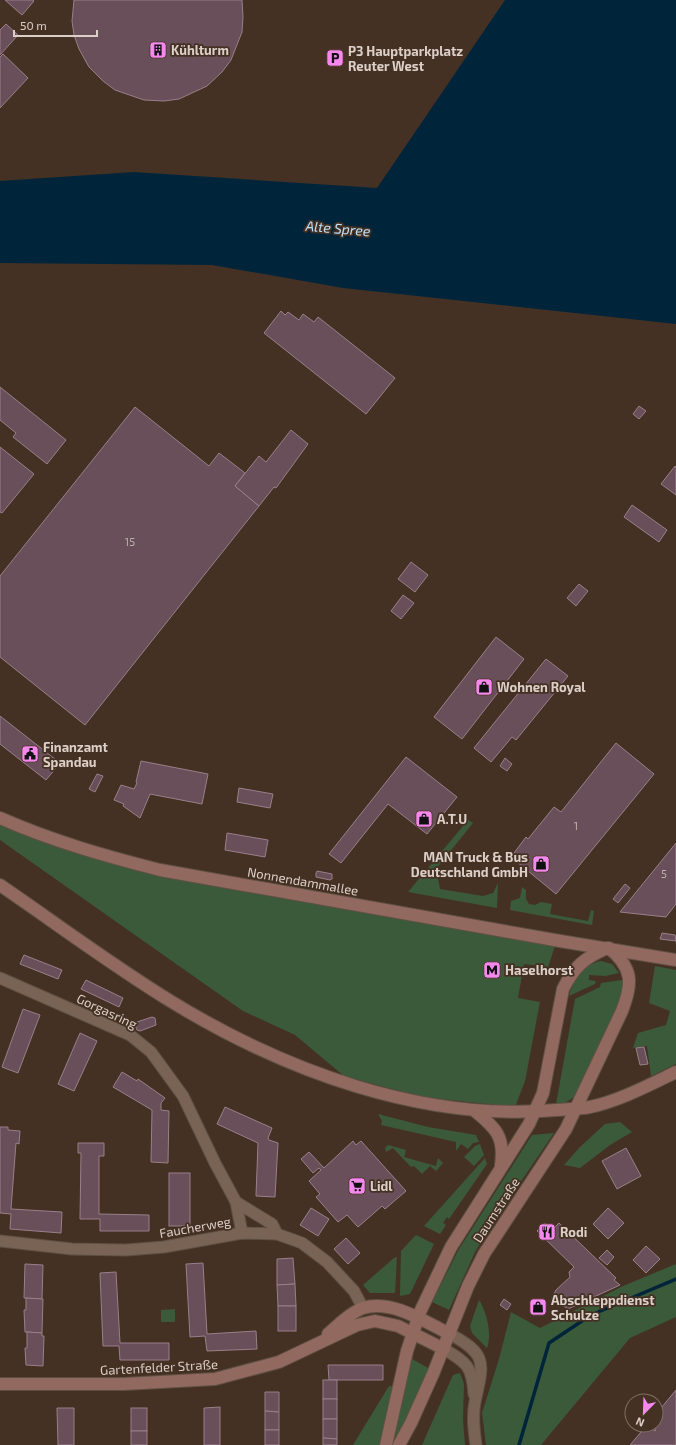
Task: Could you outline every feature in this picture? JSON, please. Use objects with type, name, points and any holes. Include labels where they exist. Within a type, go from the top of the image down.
[{"type":"main road","name":"Nonnendammallee","points":[[0,818],[59,841],[160,870],[560,941],[676,960]]},
{"type":"main road","points":[[0,885],[155,991],[205,1021],[236,1037],[308,1068],[368,1089],[409,1100],[475,1111],[535,1112],[590,1106],[618,1097],[676,1072]]},
{"type":"main road","name":"Daumstraße","points":[[386,1445],[412,1332],[417,1318],[450,1247],[535,1112],[542,1093],[563,989],[571,973],[583,961],[608,948],[620,957],[626,966],[629,981],[629,992],[619,1017],[577,1108],[554,1150],[484,1254],[468,1286],[444,1349],[412,1423],[399,1445]]},
{"type":"main road","points":[[475,1111],[491,1124],[499,1136],[503,1148],[501,1168]]},
{"type":"main road","name":"Gartenfelder Straße","points":[[313,1346],[349,1316],[363,1308],[386,1307],[417,1318]]},
{"type":"main road","points":[[417,1318],[450,1334]]},
{"type":"main road","name":"Gartenfelder Straße","points":[[0,1384],[124,1384],[214,1380],[279,1362],[366,1322],[375,1321],[390,1324],[412,1332]]},
{"type":"main road","points":[[412,1332],[444,1349]]},
{"type":"street","name":"Gorgasring","points":[[0,978],[130,1036],[151,1052],[183,1096],[213,1160],[236,1202],[242,1233]]},
{"type":"street","name":"Gorgasring","points":[[236,1202],[272,1224],[277,1234]]},
{"type":"street","name":"Faucherweg","points":[[0,1241],[72,1249],[126,1250],[164,1247],[242,1233],[277,1234],[302,1243],[327,1262],[354,1292],[363,1308]]},
{"type":"street","points":[[450,1334],[471,1347],[477,1353],[480,1361],[481,1378],[474,1403]]},
{"type":"street","points":[[444,1349],[467,1364],[470,1370],[474,1403],[474,1429],[476,1445]]},
{"type":"green space","points":[[468,820],[473,823],[436,869],[440,889],[483,896],[493,893],[498,883],[497,908],[408,892]]},
{"type":"green space","points":[[0,823],[42,840],[555,946],[548,967],[524,964],[518,998],[540,1002],[525,1081],[515,1107],[422,1097],[344,1076],[295,1035],[243,1011],[0,840]]},
{"type":"green space","points":[[522,887],[526,890],[526,899],[529,904],[535,905],[541,902],[552,904],[550,914],[588,921],[591,910],[594,911],[592,925],[510,910],[511,901],[520,898]]},
{"type":"green space","points":[[601,961],[612,964],[619,973],[605,976],[589,975],[589,980],[596,981],[595,984],[569,996],[573,984],[584,969]]},
{"type":"green space","points":[[655,966],[676,970],[676,1064],[651,1076],[647,1046],[633,1048],[638,1033],[666,1025],[670,1011],[649,1003]]},
{"type":"green space","points":[[622,980],[622,991],[618,1006],[575,1096],[565,1103],[556,1104],[575,999],[600,987],[601,983]]},
{"type":"green space","points":[[378,1114],[428,1127],[476,1135],[479,1142],[473,1143],[468,1149],[461,1144],[456,1151],[456,1142],[381,1125],[382,1121]]},
{"type":"green space","points":[[620,1122],[632,1132],[610,1145],[580,1168],[564,1165],[580,1147],[605,1124]]},
{"type":"green space","points":[[554,1133],[492,1224],[475,1252],[449,1310],[432,1302],[459,1249],[532,1135]]},
{"type":"green space","points":[[480,1144],[484,1155],[474,1166],[464,1157],[475,1146]]},
{"type":"green space","points":[[388,1145],[406,1150],[404,1157],[436,1166],[438,1158],[443,1163],[436,1171],[430,1166],[422,1174],[414,1166],[411,1167],[393,1148],[386,1152],[385,1148]]},
{"type":"green space","points":[[485,1158],[487,1164],[449,1219],[447,1217],[443,1223],[446,1225],[440,1234],[424,1226]]},
{"type":"green space","points":[[416,1235],[434,1244],[410,1294],[400,1296],[401,1251]]},
{"type":"green space","points":[[397,1257],[395,1293],[370,1293],[363,1285]]},
{"type":"green space","points":[[676,1264],[676,1317],[630,1338],[541,1445],[486,1445],[482,1413],[499,1359],[511,1312],[540,1328],[623,1286]]},
{"type":"green space","points":[[479,1300],[484,1311],[489,1330],[487,1348],[472,1333],[470,1326]]},
{"type":"green space","points":[[175,1309],[175,1322],[161,1322],[161,1310]]},
{"type":"green space","points":[[412,1359],[430,1369],[396,1445],[391,1445]]},
{"type":"green space","points":[[460,1373],[464,1384],[463,1420],[465,1445],[422,1445],[453,1375]]},
{"type":"green space","points":[[389,1386],[395,1387],[380,1445],[353,1445]]},
{"type":"water","name":"Alte Spree","points":[[505,0],[676,0],[676,324],[343,288],[212,265],[0,263],[0,181],[134,172],[377,188]]},
{"type":"building","points":[[5,0],[33,0],[34,1],[22,15]]},
{"type":"building","name":"Kühlturm","points":[[74,0],[242,0],[242,32],[231,60],[222,72],[207,86],[179,99],[164,101],[144,100],[115,90],[103,81],[89,67],[79,49],[74,35],[72,21]]},
{"type":"building","points":[[6,24],[18,35],[0,55],[0,30]]},
{"type":"building","points":[[3,54],[28,78],[0,108],[0,57]]},
{"type":"building","points":[[281,311],[285,315],[288,312],[299,320],[303,314],[314,322],[318,317],[395,378],[366,414],[264,333]]},
{"type":"building","points":[[0,387],[66,440],[47,464],[13,437],[16,433],[0,420]]},
{"type":"building","points":[[639,406],[646,411],[639,419],[633,414]]},
{"type":"building","points":[[135,407],[209,466],[219,453],[245,473],[235,486],[259,506],[85,725],[0,657],[0,576]]},
{"type":"building","points":[[291,430],[308,444],[276,488],[274,487],[259,506],[235,486],[259,456],[266,462]]},
{"type":"building","points":[[0,447],[34,474],[2,513],[0,512]]},
{"type":"building","points":[[675,466],[676,467],[676,495],[661,484]]},
{"type":"building","points":[[632,505],[667,530],[659,542],[624,517]]},
{"type":"building","points":[[411,562],[428,575],[415,592],[398,579]]},
{"type":"building","points":[[579,584],[588,591],[576,606],[567,598]]},
{"type":"building","points":[[403,595],[414,603],[401,619],[391,611]]},
{"type":"building","points":[[496,637],[524,659],[462,739],[434,717]]},
{"type":"building","points":[[546,659],[568,676],[516,740],[512,737],[491,762],[474,748]]},
{"type":"building","name":"Finanzamt Spandau","points":[[0,716],[60,763],[46,780],[0,744]]},
{"type":"building","points":[[616,743],[654,774],[556,894],[511,857],[526,837],[528,839],[554,807],[561,812]]},
{"type":"building","name":"A.T.U","points":[[406,757],[457,797],[427,834],[388,804],[341,863],[329,854]]},
{"type":"building","points":[[505,758],[512,764],[507,771],[500,766]]},
{"type":"building","points":[[141,761],[208,774],[202,804],[150,794],[140,818],[123,806],[124,804],[114,800],[121,785],[134,789],[137,783]]},
{"type":"building","points":[[97,774],[103,776],[95,792],[89,789]]},
{"type":"building","points":[[239,788],[273,794],[270,808],[237,802]]},
{"type":"building","points":[[227,833],[268,840],[265,857],[225,850]]},
{"type":"building","points":[[676,843],[676,904],[666,917],[620,912]]},
{"type":"building","points":[[317,871],[332,874],[332,879],[330,880],[316,877]]},
{"type":"building","points":[[625,884],[630,888],[618,903],[613,899]]},
{"type":"building","points":[[662,933],[675,935],[676,941],[660,939]]},
{"type":"building","points":[[24,955],[62,970],[58,979],[20,964]]},
{"type":"building","points":[[86,980],[123,998],[119,1007],[81,989]]},
{"type":"building","points":[[23,1009],[40,1015],[18,1073],[2,1067]]},
{"type":"building","points":[[152,1017],[155,1018],[156,1025],[140,1031],[137,1030],[135,1025],[137,1022]]},
{"type":"building","points":[[80,1033],[97,1041],[74,1091],[58,1084]]},
{"type":"building","points":[[644,1047],[648,1064],[640,1065],[636,1048]]},
{"type":"building","points":[[122,1072],[137,1081],[138,1079],[165,1098],[161,1103],[161,1110],[169,1111],[168,1163],[151,1162],[152,1110],[113,1087]]},
{"type":"building","points":[[225,1107],[272,1128],[268,1138],[269,1140],[278,1143],[275,1197],[256,1196],[258,1143],[217,1124]]},
{"type":"building","points":[[0,1127],[8,1127],[8,1130],[20,1131],[19,1144],[16,1143],[11,1209],[62,1212],[61,1233],[10,1229],[11,1214],[0,1213]]},
{"type":"building","name":"Lidl","points":[[353,1141],[356,1145],[361,1141],[406,1191],[385,1209],[382,1206],[358,1227],[347,1215],[338,1222],[316,1197],[320,1194],[309,1181],[321,1170],[319,1168],[313,1173],[301,1159],[309,1152],[324,1168]]},
{"type":"building","points":[[78,1143],[104,1143],[104,1156],[99,1156],[99,1214],[149,1215],[149,1231],[100,1231],[100,1219],[80,1219],[81,1153],[78,1153]]},
{"type":"building","points":[[626,1148],[641,1176],[617,1189],[602,1161]]},
{"type":"building","points":[[169,1173],[190,1173],[190,1226],[169,1226]]},
{"type":"building","points":[[311,1208],[329,1219],[318,1236],[300,1225]]},
{"type":"building","points":[[608,1208],[624,1223],[608,1239],[593,1224]]},
{"type":"building","points":[[545,1223],[552,1230],[559,1223],[616,1278],[614,1280],[620,1285],[568,1309],[552,1298],[556,1290],[570,1277],[569,1272],[574,1267],[537,1231]]},
{"type":"building","points":[[346,1238],[360,1253],[348,1264],[334,1249]]},
{"type":"building","points":[[646,1246],[660,1259],[646,1273],[633,1260]]},
{"type":"building","points":[[607,1250],[614,1257],[607,1265],[599,1258]]},
{"type":"building","points":[[293,1258],[295,1284],[277,1285],[277,1259]]},
{"type":"building","points":[[203,1263],[207,1334],[256,1331],[257,1349],[207,1351],[205,1336],[190,1337],[186,1264]]},
{"type":"building","points":[[25,1264],[43,1265],[42,1299],[24,1298]]},
{"type":"building","points":[[116,1272],[120,1343],[169,1343],[169,1360],[120,1360],[119,1346],[103,1346],[100,1273]]},
{"type":"building","points":[[295,1284],[296,1306],[278,1306],[277,1285]]},
{"type":"building","points":[[26,1298],[43,1299],[42,1333],[25,1332],[24,1310],[26,1310]]},
{"type":"building","points":[[504,1299],[511,1304],[507,1310],[500,1305]]},
{"type":"building","points":[[278,1306],[296,1306],[296,1331],[278,1331]]},
{"type":"building","points":[[27,1332],[42,1333],[42,1336],[44,1336],[43,1366],[26,1365],[25,1348],[27,1348]]},
{"type":"building","points":[[328,1365],[383,1365],[383,1380],[329,1380]]},
{"type":"building","points":[[323,1380],[337,1380],[337,1399],[323,1399]]},
{"type":"building","points":[[676,1390],[676,1445],[630,1445],[640,1433],[664,1433],[664,1404]]},
{"type":"building","points":[[265,1392],[279,1392],[279,1412],[265,1411]]},
{"type":"building","points":[[323,1399],[337,1399],[337,1419],[323,1419]]},
{"type":"building","points":[[220,1407],[220,1445],[204,1445],[204,1408]]},
{"type":"building","points":[[57,1408],[74,1408],[74,1445],[58,1445]]},
{"type":"building","points":[[131,1408],[147,1408],[147,1431],[131,1431]]},
{"type":"building","points":[[265,1411],[279,1412],[279,1430],[265,1430]]},
{"type":"building","points":[[323,1419],[337,1419],[337,1439],[323,1438]]},
{"type":"building","points":[[265,1430],[279,1430],[279,1445],[265,1445]]},
{"type":"building","points":[[131,1431],[147,1431],[147,1445],[131,1445]]},
{"type":"building","points":[[323,1438],[337,1439],[337,1445],[323,1445]]},
{"type":"waterway","points":[[519,1445],[549,1343],[591,1315],[676,1279]]},
{"type":"place","name":"Kühlturm","points":[[158,50]]},
{"type":"place","name":"P3 Hauptparkplatz Reuter West","points":[[335,58]]},
{"type":"place","name":"Wohnen Royal","points":[[484,687]]},
{"type":"place","name":"Finanzamt Spandau","points":[[30,754]]},
{"type":"place","name":"A.T.U","points":[[424,819]]},
{"type":"place","name":"MAN Truck & Bus Deutschland GmbH","points":[[541,864]]},
{"type":"place","name":"Haselhorst","points":[[492,970]]},
{"type":"place","name":"Lidl","points":[[357,1186]]},
{"type":"place","name":"Rodi","points":[[547,1232]]},
{"type":"place","name":"Abschleppdienst Schulze","points":[[538,1307]]}]
